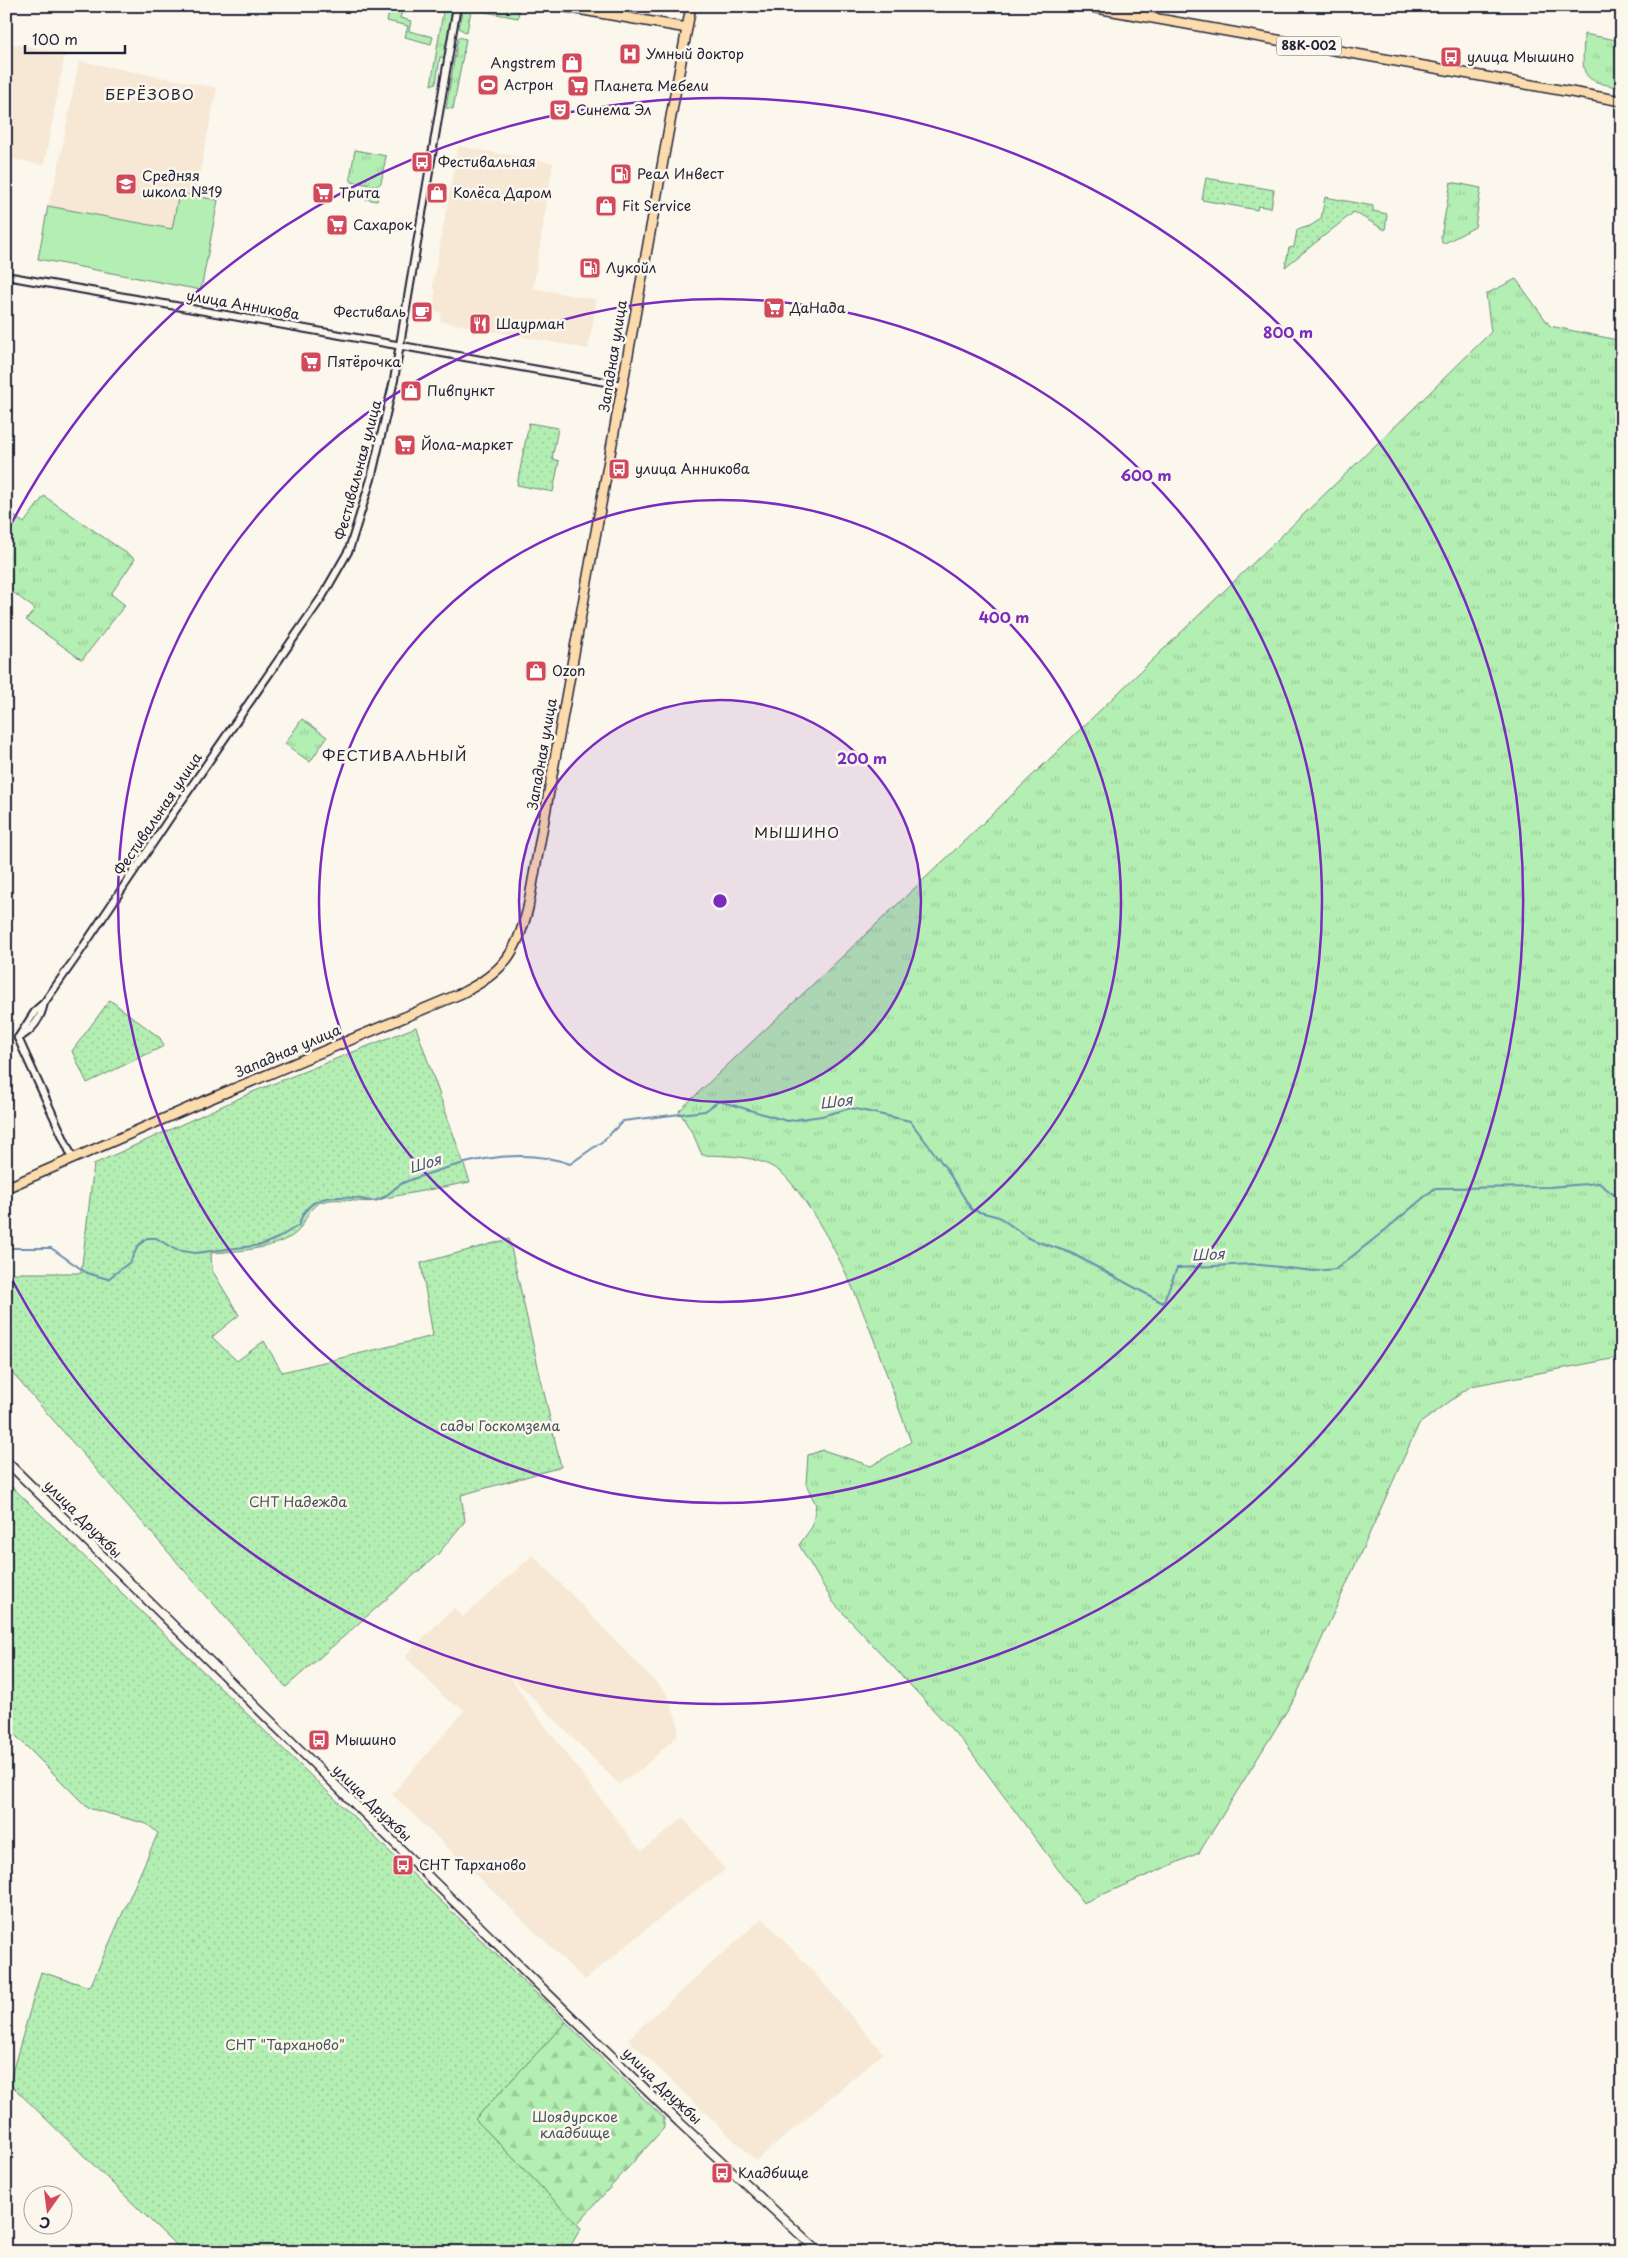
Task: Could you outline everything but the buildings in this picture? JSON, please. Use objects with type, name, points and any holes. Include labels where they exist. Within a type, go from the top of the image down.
[{"type":"main road","points":[[560,6],[687,28]]},
{"type":"main road","name":"Западная улица","points":[[6,1188],[462,993],[490,978],[508,959],[522,934],[528,908],[691,6]]},
{"type":"main road","name":"88К-002","points":[[1085,6],[1622,101]]},
{"type":"main road","name":"улица Дружбы","points":[[6,1461],[541,1987],[819,2252]]},
{"type":"street","name":"Фестивальная улица","points":[[73,1159],[18,1038],[28,1033],[42,1013],[44,1003],[341,567],[356,534],[371,479],[400,345],[457,6]]},
{"type":"street","name":"улица Анникова","points":[[6,276],[623,385]]},
{"type":"shaded area","points":[[6,42],[65,54],[44,165],[6,158]]},
{"type":"shaded area","name":"Средняя школа №19","points":[[79,61],[217,88],[195,195],[218,200],[201,290],[38,259]]},
{"type":"shaded area","points":[[458,146],[553,163],[533,288],[597,300],[588,349],[440,321],[441,313],[433,311],[436,290],[433,289],[433,283]]},
{"type":"shaded area","points":[[533,1555],[666,1693],[678,1723],[677,1736],[636,1774],[634,1773],[619,1784],[508,1673],[530,1706],[642,1851],[683,1818],[725,1870],[711,1881],[706,1882],[585,1980],[392,1794],[465,1710],[447,1700],[405,1656],[454,1608],[463,1617]]},
{"type":"shaded area","points":[[762,1918],[810,1968],[883,2053],[756,2161],[628,2039]]},
{"type":"green space","points":[[444,6],[453,6],[445,58],[440,57],[436,83],[431,85]]},
{"type":"green space","points":[[463,6],[472,6],[467,31],[465,32],[459,28]]},
{"type":"green space","points":[[475,6],[490,6],[519,11],[518,18],[475,10]]},
{"type":"green space","points":[[390,9],[402,12],[400,18],[411,21],[409,31],[433,37],[431,44],[405,37],[408,26],[387,21]]},
{"type":"green space","points":[[1584,34],[1622,41],[1622,88],[1597,82],[1586,73],[1583,59]]},
{"type":"green space","points":[[458,37],[466,39],[453,109],[446,108]]},
{"type":"green space","points":[[355,150],[386,156],[381,183],[377,186],[352,182],[350,178]]},
{"type":"green space","points":[[1206,178],[1274,190],[1271,208],[1258,206],[1257,210],[1202,200]]},
{"type":"green space","points":[[1451,182],[1481,188],[1475,227],[1442,243],[1441,236]]},
{"type":"green space","points":[[349,187],[379,192],[377,201],[348,196]]},
{"type":"green space","points":[[179,193],[218,200],[201,290],[38,259],[48,206],[172,229]]},
{"type":"green space","points":[[1325,197],[1373,206],[1373,211],[1387,214],[1385,230],[1354,212],[1285,267],[1289,248],[1294,247],[1297,230],[1310,226],[1321,219]]},
{"type":"green space","points":[[1516,279],[1550,326],[1622,341],[1622,1357],[1471,1386],[1419,1424],[1296,1696],[1199,1853],[1083,1903],[966,1745],[833,1602],[799,1545],[812,1527],[816,1505],[806,1484],[808,1455],[823,1450],[871,1466],[911,1442],[879,1352],[855,1293],[827,1236],[800,1194],[779,1171],[761,1162],[742,1157],[702,1155],[694,1136],[679,1111],[957,848],[1491,332],[1486,294]]},
{"type":"green space","points":[[529,423],[558,428],[552,459],[559,461],[553,492],[517,485]]},
{"type":"green space","points":[[44,496],[135,559],[111,594],[125,605],[82,660],[26,620],[35,609],[6,587],[6,510],[24,523]]},
{"type":"green space","points":[[302,719],[327,737],[310,762],[285,744]]},
{"type":"green space","points":[[110,1000],[160,1038],[164,1046],[87,1083],[72,1051]]},
{"type":"green space","name":"СНТ Надежда","points":[[416,1027],[470,1182],[385,1198],[378,1201],[325,1201],[318,1203],[310,1211],[297,1232],[283,1241],[253,1249],[211,1253],[212,1270],[239,1315],[212,1337],[237,1361],[264,1341],[282,1372],[433,1336],[421,1263],[509,1239],[561,1467],[461,1495],[465,1521],[438,1554],[286,1687],[6,1366],[6,1273],[81,1273],[94,1164],[255,1091]]},
{"type":"green space","name":"СНТ \"Тарханово\"","points":[[6,1481],[566,2022],[475,2119],[581,2228],[567,2252],[183,2252],[9,2083],[41,1972],[90,1987],[158,1833],[147,1824],[88,1808],[6,1726]]},
{"type":"green space","name":"Шоядурское кладбище","points":[[566,2022],[664,2118],[664,2128],[577,2224],[475,2119]]},
{"type":"waterway","name":"Шоя","points":[[6,1248],[51,1248],[87,1273],[108,1279],[130,1262],[138,1246],[147,1238],[156,1238],[176,1250],[195,1253],[261,1245],[278,1238],[299,1225],[307,1209],[319,1200],[335,1197],[378,1200],[405,1182],[445,1168],[487,1159],[529,1156],[570,1164],[603,1141],[623,1121],[705,1111],[719,1101],[787,1121],[822,1116],[851,1108],[910,1121],[945,1167],[972,1210],[999,1217],[1030,1239],[1071,1253],[1163,1303],[1177,1268],[1252,1264],[1314,1271],[1336,1269],[1435,1188],[1549,1187],[1599,1183],[1622,1201]]},
{"type":"place","name":"Умный доктор","points":[[630,54]]},
{"type":"place","name":"улица Мышино","points":[[1451,57]]},
{"type":"place","name":"Angstrem","points":[[572,63]]},
{"type":"place","name":"Астрон","points":[[488,85]]},
{"type":"place","name":"Планета Мебели","points":[[578,86]]},
{"type":"place","name":"Синема Эл","points":[[560,110]]},
{"type":"place","name":"Фестивальная","points":[[422,162]]},
{"type":"place","name":"Реал Инвест","points":[[621,174]]},
{"type":"place","name":"Средняя школа №19","points":[[126,184]]},
{"type":"place","name":"Трита","points":[[323,193]]},
{"type":"place","name":"Колёса Даром","points":[[437,193]]},
{"type":"place","name":"Fit Service","points":[[606,206]]},
{"type":"place","name":"Сахарок","points":[[337,225]]},
{"type":"place","name":"Лукойл","points":[[590,268]]},
{"type":"place","name":"ДаНада","points":[[774,308]]},
{"type":"place","name":"Фестиваль","points":[[422,312]]},
{"type":"place","name":"Шаурман","points":[[480,324]]},
{"type":"place","name":"Пятёрочка","points":[[311,362]]},
{"type":"place","name":"Пивпункт","points":[[411,391]]},
{"type":"place","name":"Йола-маркет","points":[[405,445]]},
{"type":"place","name":"улица Анникова","points":[[619,469]]},
{"type":"place","name":"Ozon","points":[[536,671]]},
{"type":"place","name":"Мышино","points":[[319,1740]]},
{"type":"place","name":"СНТ Тарханово","points":[[403,1865]]},
{"type":"place","name":"Кладбище","points":[[722,2173]]},
{"type":"district","name":"БЕРЁЗОВО","points":[[150,95]]},
{"type":"district","name":"ФЕСТИВАЛЬНЫЙ","points":[[395,756]]},
{"type":"district","name":"МЫШИНО","points":[[797,833]]},
{"type":"park label","name":"сады Госкомзема","points":[[500,1426]]}]
